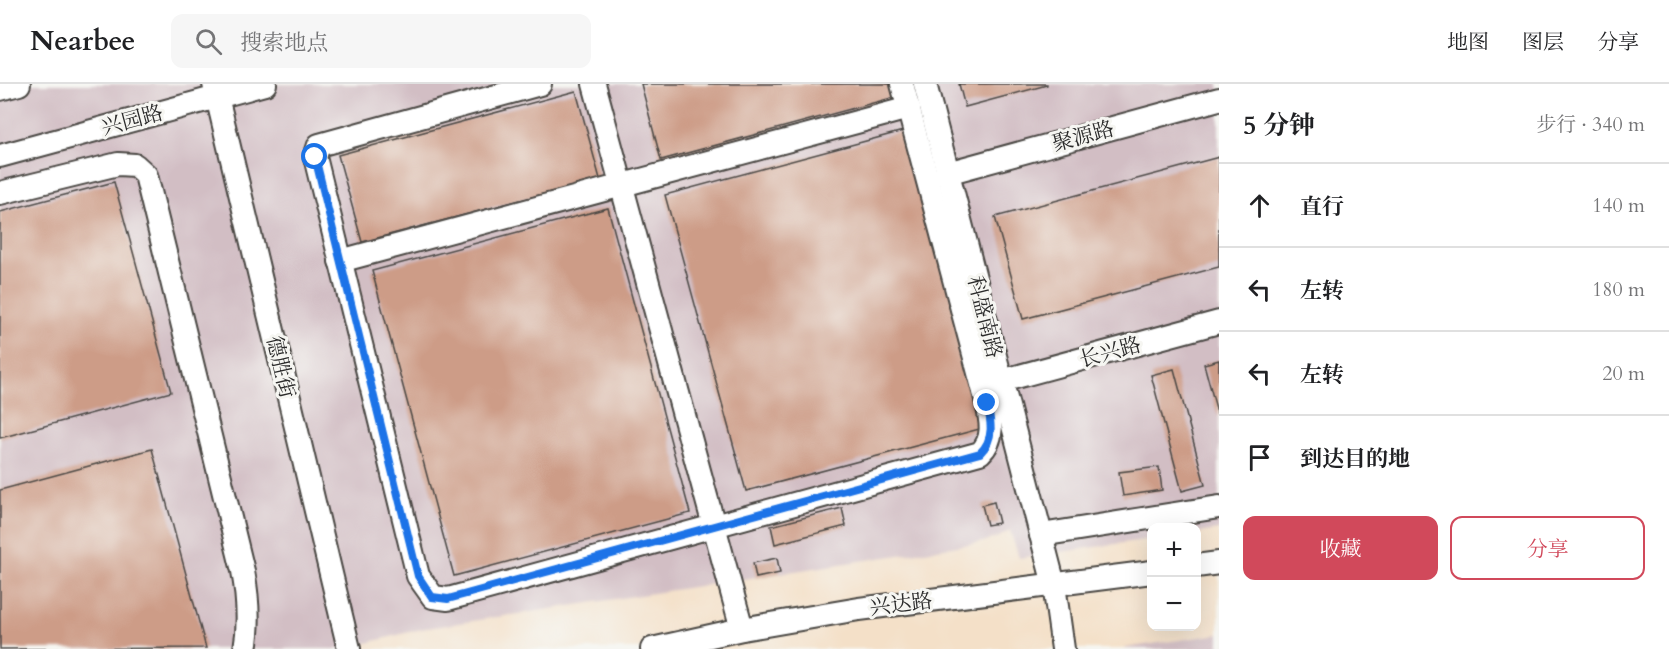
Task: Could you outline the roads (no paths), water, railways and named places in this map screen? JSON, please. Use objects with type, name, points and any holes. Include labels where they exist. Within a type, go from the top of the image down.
[{"type":"street","points":[[0,89],[19,84]]},
{"type":"street","name":"兴园路","points":[[0,156],[215,90],[265,84]]},
{"type":"street","points":[[540,84],[319,145],[315,157],[418,576],[432,597],[448,599],[980,453],[986,448],[992,424],[902,84]]},
{"type":"street","points":[[594,84],[742,629]]},
{"type":"street","name":"科盛南路","points":[[924,84],[1054,585],[1063,649]]},
{"type":"street","name":"德胜街","points":[[215,90],[349,649]]},
{"type":"street","name":"聚源路","points":[[948,173],[1219,99]]},
{"type":"street","points":[[340,261],[909,108]]},
{"type":"street","points":[[0,193],[118,164],[135,165],[146,175],[243,571],[249,628],[245,649]]},
{"type":"street","name":"长兴路","points":[[1001,381],[1219,322]]},
{"type":"street","points":[[1041,535],[1219,507]]},
{"type":"street","points":[[1201,565],[1219,563]]},
{"type":"street","name":"兴达路","points":[[652,649],[742,629],[859,609],[1147,573]]}]
